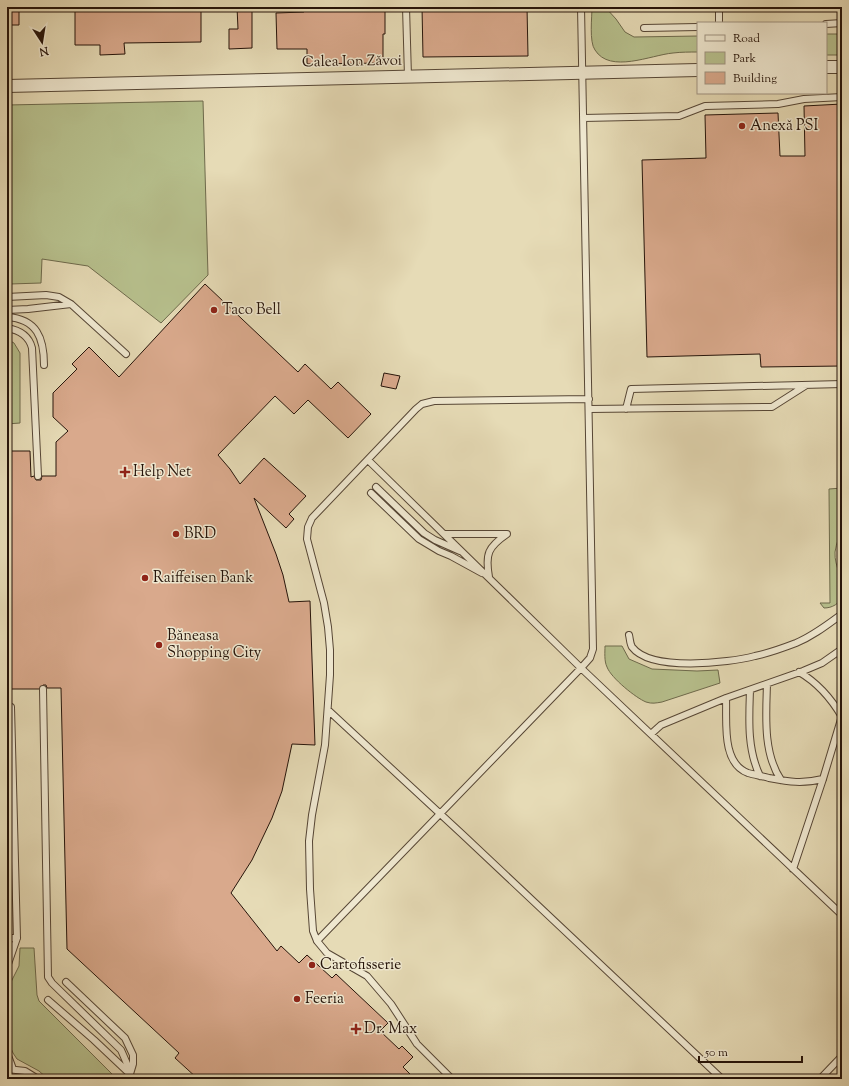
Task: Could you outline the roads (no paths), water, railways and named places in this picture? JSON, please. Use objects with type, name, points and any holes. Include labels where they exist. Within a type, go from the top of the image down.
[{"type":"street","points":[[827,67],[842,67]]},
{"type":"street","name":"Calea Ion Zăvoi","points":[[7,86],[697,70]]},
{"type":"lane","points":[[406,7],[408,77]]},
{"type":"lane","points":[[317,941],[581,668],[590,658],[593,649],[581,7]]},
{"type":"lane","points":[[719,7],[719,22]]},
{"type":"lane","points":[[827,24],[842,23]]},
{"type":"lane","points":[[644,28],[697,27]]},
{"type":"lane","points":[[583,118],[679,116],[705,106],[778,104],[804,98],[842,97]]},
{"type":"lane","points":[[7,297],[46,295],[59,298],[71,304],[126,354]]},
{"type":"lane","points":[[7,310],[71,304]]},
{"type":"lane","points":[[7,316],[16,317],[26,321],[38,332],[42,340],[44,365]]},
{"type":"lane","points":[[7,328],[19,331],[24,335],[30,340],[32,348],[38,476]]},
{"type":"lane","points":[[626,409],[631,389],[842,384]]},
{"type":"lane","points":[[589,410],[772,407],[807,385]]},
{"type":"lane","points":[[452,1079],[417,1044],[391,1004],[367,976],[327,953],[317,941],[313,931],[309,841],[312,815],[325,745],[330,675],[328,627],[324,603],[308,539],[308,527],[312,518],[422,404],[428,402],[471,400],[589,399]]},
{"type":"lane","points":[[368,460],[581,668],[842,915]]},
{"type":"lane","points":[[376,487],[424,533],[435,540],[463,553]]},
{"type":"lane","points":[[371,493],[419,539],[489,578]]},
{"type":"lane","points":[[445,534],[507,534],[494,542],[488,555],[486,564],[489,578]]},
{"type":"lane","points":[[629,635],[631,646],[639,654],[654,660],[688,664],[720,661],[756,656],[796,643],[813,635],[842,614]]},
{"type":"lane","points":[[651,734],[661,725],[726,698],[822,663],[842,649]]},
{"type":"lane","points":[[793,869],[842,717],[822,689],[799,672]]},
{"type":"lane","points":[[767,684],[769,751],[772,764],[781,780]]},
{"type":"lane","points":[[43,688],[48,978],[121,1050],[126,1058],[130,1077]]},
{"type":"lane","points":[[750,690],[752,752],[754,763],[760,776]]},
{"type":"lane","points":[[726,698],[727,742],[731,757],[742,769],[760,776],[792,782],[808,782],[823,779]]},
{"type":"lane","points":[[7,707],[11,707],[17,938],[7,967]]},
{"type":"lane","points":[[328,710],[722,1079]]},
{"type":"lane","points":[[7,938],[17,938]]},
{"type":"lane","points":[[66,982],[125,1038],[133,1055],[133,1064],[130,1077]]},
{"type":"lane","points":[[48,1000],[94,1040],[130,1077]]},
{"type":"lane","points":[[7,1053],[10,1069],[25,1071],[38,1079]]},
{"type":"lane","points":[[820,1079],[842,1056]]},
{"type":"place","name":"Anexă PSI","points":[[742,126]]},
{"type":"place","name":"Taco Bell","points":[[214,310]]},
{"type":"place","name":"Help Net","points":[[125,472]]},
{"type":"place","name":"BRD","points":[[176,534]]},
{"type":"place","name":"Raiffeisen Bank","points":[[145,578]]},
{"type":"place","name":"Băneasa Shopping City","points":[[159,645]]},
{"type":"place","name":"Cartofisserie","points":[[312,965]]},
{"type":"place","name":"Feeria","points":[[297,999]]},
{"type":"place","name":"Dr. Max","points":[[356,1029]]}]
